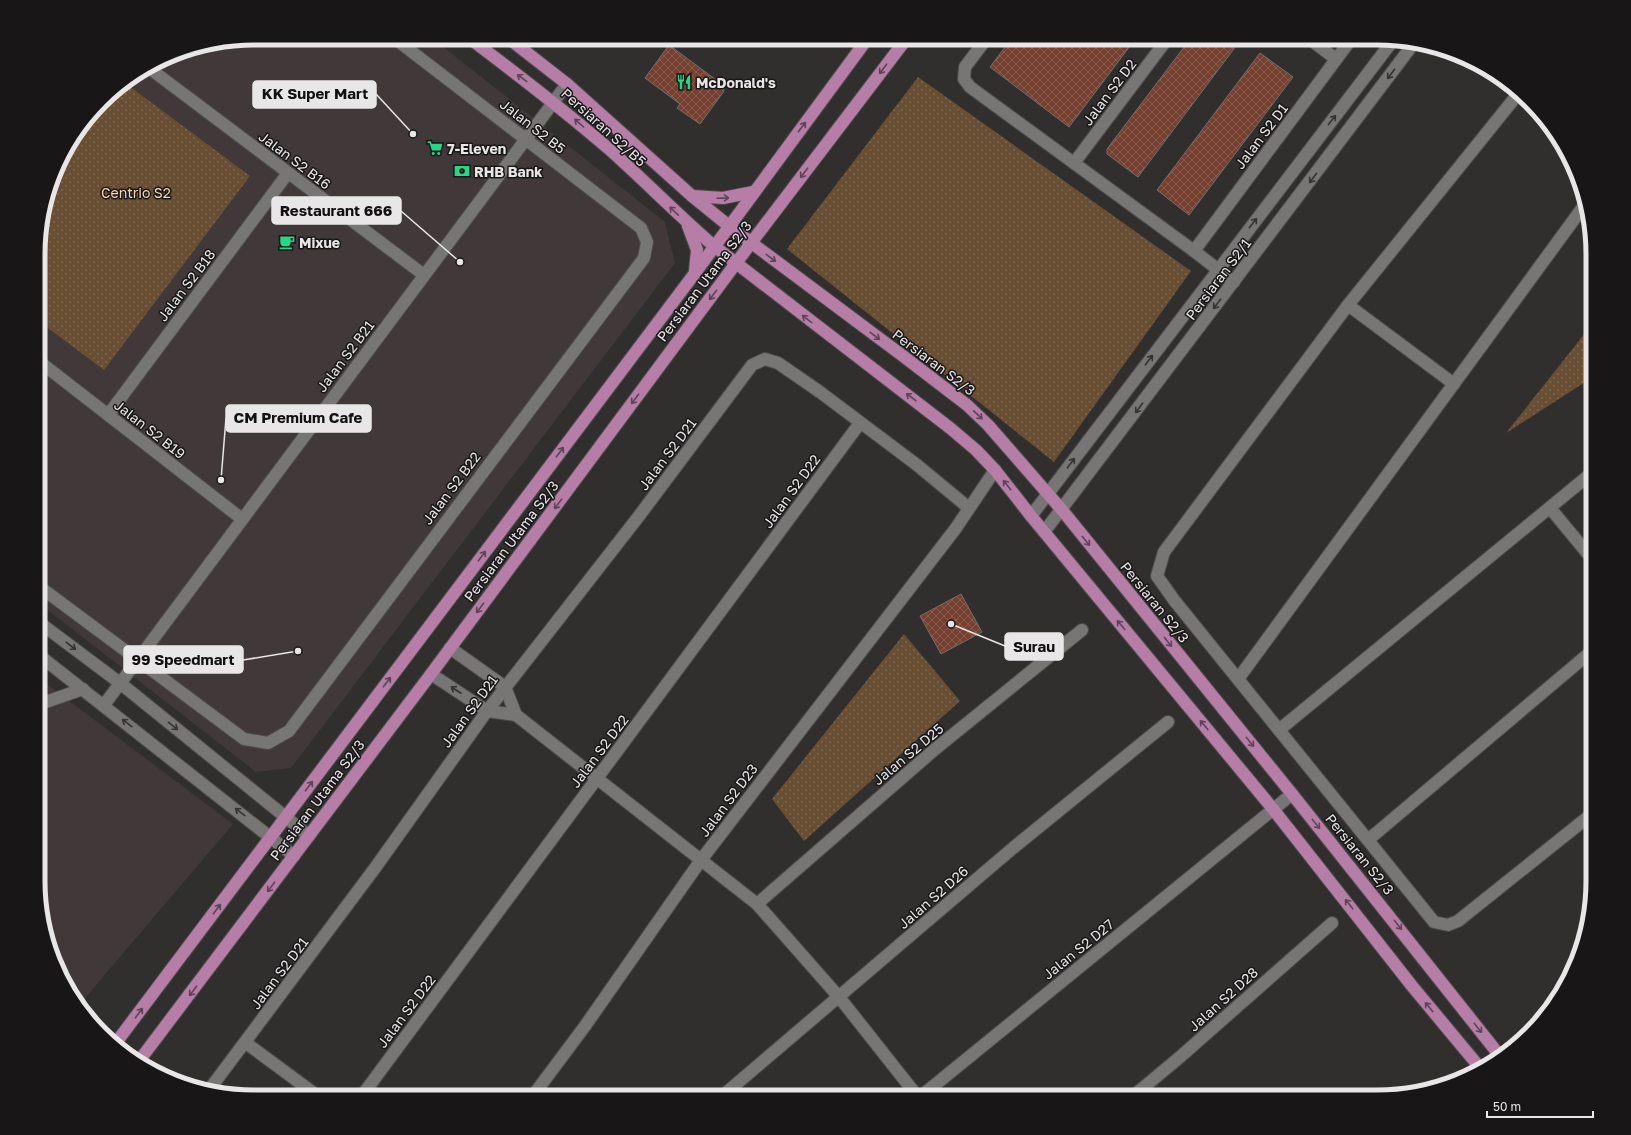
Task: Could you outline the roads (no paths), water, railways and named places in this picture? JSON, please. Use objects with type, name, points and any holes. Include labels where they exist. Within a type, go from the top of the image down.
[{"type":"main road","name":"Persiaran S2/B5","points":[[478,45],[553,101],[610,151],[687,223],[736,264],[923,406],[976,450],[995,470],[1030,516],[1273,809],[1412,986],[1477,1064]]},
{"type":"main road","name":"Persiaran S2/B5","points":[[517,45],[567,84],[692,196],[728,226]]},
{"type":"main road","name":"Persiaran Utama S2/3","points":[[118,1040],[695,272],[863,45]]},
{"type":"main road","name":"Persiaran Utama S2/3","points":[[142,1057],[431,674],[736,264],[750,243],[902,45]]},
{"type":"main road","points":[[692,196],[723,198],[753,192]]},
{"type":"main road","points":[[687,223],[697,250],[695,272]]},
{"type":"main road","name":"Persiaran S2/3","points":[[728,226],[967,405],[988,425],[1062,510],[1292,794],[1497,1052]]},
{"type":"street","name":"Jalan S2 B5","points":[[403,45],[641,228],[647,242]]},
{"type":"street","points":[[982,45],[965,67],[964,79],[970,87],[1234,282]]},
{"type":"street","name":"Jalan S2 D2","points":[[1074,164],[1163,45]]},
{"type":"street","points":[[1317,45],[1336,60]]},
{"type":"street","name":"Jalan S2 D1","points":[[1194,251],[1347,45]]},
{"type":"street","name":"Persiaran S2/1","points":[[1030,516],[1389,45]]},
{"type":"street","name":"Persiaran S2/1","points":[[1044,532],[1410,48]]},
{"type":"street","name":"Jalan S2 B16","points":[[153,71],[424,275]]},
{"type":"street","name":"Jalan S2 B21","points":[[104,705],[567,84]]},
{"type":"street","points":[[1515,97],[1348,304],[1164,552],[1157,576],[1174,600],[1434,922],[1448,925],[1458,921],[1586,818]]},
{"type":"street","name":"Jalan S2 B18","points":[[108,415],[288,173]]},
{"type":"street","points":[[1238,679],[1581,210]]},
{"type":"street","name":"Jalan S2 B22","points":[[138,659],[244,739],[268,743],[289,731],[365,631],[471,486],[644,258],[647,242]]},
{"type":"street","points":[[1348,304],[1454,384]]},
{"type":"street","name":"Jalan S2 D21","points":[[212,1086],[246,1043],[375,868],[486,711],[639,516],[752,365],[765,359],[778,363],[820,392],[860,423]]},
{"type":"street","name":"Jalan S2 B19","points":[[45,366],[242,518]]},
{"type":"street","points":[[860,423],[969,508]]},
{"type":"street","name":"Jalan S2 D22","points":[[366,1090],[860,423]]},
{"type":"street","name":"Jalan S2 D23","points":[[537,1090],[585,1026],[701,860],[956,528],[995,470]]},
{"type":"street","points":[[1279,730],[1586,477]]},
{"type":"street","points":[[1550,508],[1586,553]]},
{"type":"street","points":[[45,591],[138,659]]},
{"type":"street","points":[[45,626],[120,683],[309,836]]},
{"type":"street","name":"Jalan S2 D25","points":[[757,904],[934,750],[1082,630]]},
{"type":"street","points":[[450,648],[505,687],[516,715]]},
{"type":"street","points":[[1368,840],[1586,655]]},
{"type":"street","points":[[45,660],[271,836],[294,856]]},
{"type":"street","points":[[431,674],[486,711],[516,715],[757,904],[839,997],[913,1090]]},
{"type":"street","points":[[45,702],[83,689]]},
{"type":"street","name":"Jalan S2 D26","points":[[729,1090],[1013,848],[1168,722]]},
{"type":"street","name":"Jalan S2 D27","points":[[928,1090],[1253,824],[1292,794]]},
{"type":"street","name":"Jalan S2 D28","points":[[1140,1090],[1180,1057],[1332,922]]},
{"type":"street","points":[[246,1043],[310,1090]]},
{"type":"place","name":"McDonald's","points":[[684,82]]},
{"type":"place","name":"KK Super Mart","points":[[413,134]]},
{"type":"place","name":"7-Eleven","points":[[435,148]]},
{"type":"place","name":"RHB Bank","points":[[462,171]]},
{"type":"place","name":"Mixue","points":[[287,242]]},
{"type":"place","name":"Restaurant 666","points":[[460,262]]},
{"type":"place","name":"CM Premium Cafe","points":[[221,480]]},
{"type":"place","name":"Surau","points":[[951,624]]},
{"type":"place","name":"99 Speedmart","points":[[298,651]]},
{"type":"park label","name":"Centrio S2","points":[[136,192]]}]
